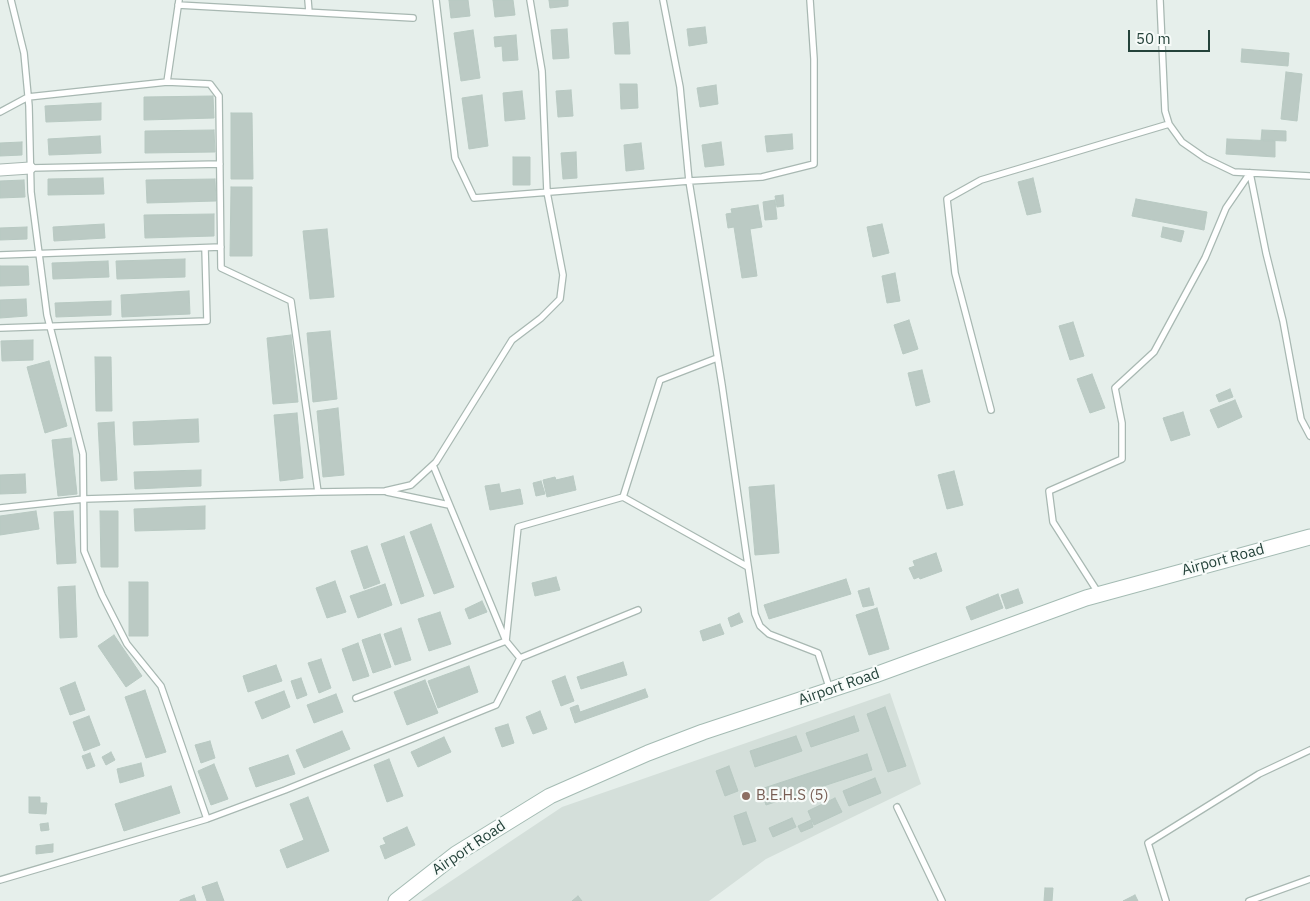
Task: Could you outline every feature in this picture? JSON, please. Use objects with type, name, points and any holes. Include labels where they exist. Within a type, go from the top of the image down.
[{"type":"main road","name":"Airport Road","points":[[396,901],[456,854],[550,796],[648,753],[703,732],[830,690],[1100,594],[1310,536]]},
{"type":"street","points":[[0,170],[30,168]]},
{"type":"lane","points":[[11,0],[24,53],[28,97],[31,192],[47,315],[83,454],[84,551],[102,595],[127,644],[161,686],[207,819]]},
{"type":"lane","points":[[308,0],[309,12]]},
{"type":"lane","points":[[436,0],[456,158],[474,198],[689,180],[762,177],[814,164],[814,58],[810,0]]},
{"type":"lane","points":[[385,492],[411,485],[436,462],[512,340],[541,318],[560,299],[563,275],[547,192],[542,71],[530,0]]},
{"type":"lane","points":[[663,0],[680,87],[689,180],[755,614],[760,626],[770,634],[818,652],[830,690]]},
{"type":"lane","points":[[1160,0],[1165,111],[1169,124],[1182,142],[1205,158],[1234,172],[1310,176]]},
{"type":"lane","points":[[167,82],[178,2],[413,18]]},
{"type":"lane","points":[[0,112],[28,97],[167,82],[210,84],[219,96],[222,268],[291,302],[318,492]]},
{"type":"lane","points":[[991,410],[955,273],[947,199],[981,180],[1169,124]]},
{"type":"lane","points":[[30,168],[220,164]]},
{"type":"lane","points":[[1250,173],[1266,253],[1283,321],[1301,419],[1310,436]]},
{"type":"lane","points":[[1100,594],[1053,522],[1049,491],[1122,459],[1122,423],[1115,388],[1154,352],[1205,258],[1226,208],[1250,173]]},
{"type":"lane","points":[[0,255],[221,247]]},
{"type":"lane","points":[[0,328],[207,320],[205,248]]},
{"type":"lane","points":[[623,497],[660,380],[717,358]]},
{"type":"lane","points":[[432,465],[506,641],[520,658]]},
{"type":"lane","points":[[0,508],[84,499],[318,492],[385,492],[449,505]]},
{"type":"lane","points":[[506,641],[518,527],[623,497],[748,567]]},
{"type":"lane","points":[[0,880],[207,819],[285,790],[496,705],[520,658],[638,610]]},
{"type":"lane","points":[[356,698],[506,641]]},
{"type":"lane","points":[[1166,901],[1148,843],[1259,774],[1310,750]]},
{"type":"lane","points":[[897,807],[942,901]]},
{"type":"lane","points":[[1249,901],[1310,880]]},
{"type":"shaded area","name":"B.E.H.S (5)","points":[[890,693],[921,784],[766,859],[709,901],[421,901],[562,807]]},
{"type":"building","points":[[449,0],[468,0],[470,16],[451,18]]},
{"type":"building","points":[[493,0],[513,0],[515,15],[495,17]]},
{"type":"building","points":[[549,0],[568,0],[568,6],[550,8]]},
{"type":"building","points":[[628,22],[630,54],[615,54],[613,23]]},
{"type":"building","points":[[705,27],[707,43],[689,46],[687,29]]},
{"type":"building","points":[[567,29],[569,58],[553,59],[551,30]]},
{"type":"building","points":[[473,30],[480,78],[461,81],[454,33]]},
{"type":"building","points":[[516,35],[518,60],[503,61],[502,46],[495,47],[494,37]]},
{"type":"building","points":[[1242,49],[1289,53],[1288,66],[1241,62]]},
{"type":"building","points":[[1286,72],[1302,74],[1297,121],[1281,119]]},
{"type":"building","points":[[620,84],[637,84],[638,108],[621,109]]},
{"type":"building","points":[[716,85],[718,104],[700,107],[697,88]]},
{"type":"building","points":[[571,90],[573,116],[558,117],[556,91]]},
{"type":"building","points":[[522,91],[525,119],[505,121],[503,93]]},
{"type":"building","points":[[482,95],[488,146],[469,149],[462,98]]},
{"type":"building","points":[[213,96],[214,118],[144,120],[144,97]]},
{"type":"building","points":[[101,103],[101,120],[46,122],[45,106]]},
{"type":"building","points":[[231,113],[252,113],[253,179],[231,179]]},
{"type":"building","points":[[214,130],[215,152],[145,153],[145,131]]},
{"type":"building","points":[[1262,130],[1286,131],[1286,141],[1261,140]]},
{"type":"building","points":[[792,134],[793,149],[767,152],[765,136]]},
{"type":"building","points":[[100,136],[101,153],[49,155],[48,139]]},
{"type":"building","points":[[1227,139],[1275,141],[1275,157],[1226,154]]},
{"type":"building","points":[[22,142],[22,155],[0,156],[0,143]]},
{"type":"building","points":[[721,142],[724,165],[705,167],[702,145]]},
{"type":"building","points":[[641,143],[644,169],[626,171],[624,145]]},
{"type":"building","points":[[576,152],[577,178],[563,179],[561,153]]},
{"type":"building","points":[[513,157],[530,157],[530,185],[513,185]]},
{"type":"building","points":[[103,178],[104,194],[48,195],[48,179]]},
{"type":"building","points":[[1033,178],[1041,212],[1027,215],[1018,182]]},
{"type":"building","points":[[215,179],[216,201],[147,203],[146,180]]},
{"type":"building","points":[[24,180],[25,197],[0,198],[0,181]]},
{"type":"building","points":[[231,187],[252,187],[252,256],[230,256]]},
{"type":"building","points":[[783,195],[784,206],[777,207],[775,196]]},
{"type":"building","points":[[1136,199],[1207,212],[1204,230],[1132,216]]},
{"type":"building","points":[[775,200],[777,219],[765,220],[763,202]]},
{"type":"building","points":[[758,205],[762,227],[750,229],[757,276],[742,278],[734,227],[728,228],[726,214],[732,213],[731,209]]},
{"type":"building","points":[[214,214],[214,236],[145,238],[144,215]]},
{"type":"building","points":[[104,224],[105,238],[54,241],[53,227]]},
{"type":"building","points":[[882,224],[889,253],[873,257],[867,227]]},
{"type":"building","points":[[27,227],[27,239],[0,240],[0,228]]},
{"type":"building","points":[[1163,227],[1184,231],[1181,242],[1161,237]]},
{"type":"building","points":[[327,229],[334,297],[310,299],[303,231]]},
{"type":"building","points":[[185,259],[185,277],[117,279],[116,261]]},
{"type":"building","points":[[108,261],[109,277],[53,279],[52,263]]},
{"type":"building","points":[[0,266],[28,266],[29,285],[0,286]]},
{"type":"building","points":[[895,273],[900,301],[887,303],[882,276]]},
{"type":"building","points":[[189,291],[190,314],[122,317],[121,295]]},
{"type":"building","points":[[26,299],[27,316],[0,318],[0,300]]},
{"type":"building","points":[[111,301],[111,315],[56,317],[55,303]]},
{"type":"building","points":[[909,320],[918,349],[903,354],[894,325]]},
{"type":"building","points":[[1073,322],[1084,356],[1070,360],[1059,326]]},
{"type":"building","points":[[330,331],[337,399],[313,402],[307,333]]},
{"type":"building","points":[[291,335],[298,402],[273,404],[267,338]]},
{"type":"building","points":[[33,340],[33,360],[2,361],[1,341]]},
{"type":"building","points":[[95,357],[111,357],[112,411],[96,411]]},
{"type":"building","points":[[49,361],[67,426],[45,433],[27,367]]},
{"type":"building","points":[[922,370],[930,402],[916,406],[908,373]]},
{"type":"building","points":[[1092,374],[1105,408],[1090,413],[1077,379]]},
{"type":"building","points":[[1230,389],[1233,397],[1219,402],[1216,395]]},
{"type":"building","points":[[1235,400],[1242,417],[1218,428],[1210,410]]},
{"type":"building","points":[[338,408],[344,475],[323,477],[317,411]]},
{"type":"building","points":[[1183,412],[1190,435],[1171,441],[1163,418]]},
{"type":"building","points":[[297,413],[303,478],[280,481],[274,415]]},
{"type":"building","points":[[198,419],[199,442],[134,445],[133,422]]},
{"type":"building","points":[[114,422],[117,480],[101,481],[98,423]]},
{"type":"building","points":[[71,438],[77,494],[58,496],[52,440]]},
{"type":"building","points":[[201,470],[201,486],[135,489],[134,472]]},
{"type":"building","points":[[954,471],[963,505],[947,509],[938,475]]},
{"type":"building","points":[[25,474],[26,493],[0,494],[0,475]]},
{"type":"building","points":[[573,476],[576,490],[547,497],[543,480],[555,477],[556,480]]},
{"type":"building","points":[[541,481],[545,494],[536,496],[533,483]]},
{"type":"building","points":[[499,484],[501,493],[520,489],[523,504],[490,510],[485,486]]},
{"type":"building","points":[[774,485],[779,553],[755,555],[749,487]]},
{"type":"building","points":[[205,506],[205,529],[135,531],[134,509]]},
{"type":"building","points":[[36,511],[39,529],[0,535],[0,516]]},
{"type":"building","points":[[73,511],[76,563],[57,564],[54,512]]},
{"type":"building","points":[[100,511],[118,511],[118,567],[101,567]]},
{"type":"building","points":[[431,524],[454,587],[434,594],[410,532]]},
{"type":"building","points":[[404,536],[424,596],[401,604],[381,544]]},
{"type":"building","points":[[367,546],[380,583],[364,589],[351,551]]},
{"type":"building","points":[[936,553],[942,571],[920,579],[919,577],[914,579],[909,568],[915,566],[913,561]]},
{"type":"building","points":[[556,577],[560,590],[535,596],[532,583]]},
{"type":"building","points":[[846,579],[851,594],[769,619],[764,605]]},
{"type":"building","points":[[335,581],[346,612],[327,618],[316,588]]},
{"type":"building","points":[[129,582],[148,582],[148,636],[129,636]]},
{"type":"building","points":[[385,584],[392,605],[358,618],[350,596]]},
{"type":"building","points":[[75,586],[77,637],[60,638],[58,587]]},
{"type":"building","points":[[869,588],[874,605],[863,607],[858,591]]},
{"type":"building","points":[[1018,589],[1023,603],[1006,609],[1001,595]]},
{"type":"building","points":[[998,594],[1003,608],[971,620],[966,607]]},
{"type":"building","points":[[482,601],[487,612],[469,619],[465,609]]},
{"type":"building","points":[[877,608],[889,649],[869,655],[856,615]]},
{"type":"building","points":[[440,612],[451,644],[429,651],[418,619]]},
{"type":"building","points":[[739,613],[743,622],[731,627],[728,618]]},
{"type":"building","points":[[720,624],[724,634],[703,641],[700,631]]},
{"type":"building","points":[[401,628],[411,660],[395,665],[384,634]]},
{"type":"building","points":[[380,634],[391,667],[373,673],[362,640]]},
{"type":"building","points":[[114,635],[142,676],[126,687],[98,646]]},
{"type":"building","points":[[358,643],[369,676],[353,681],[342,649]]},
{"type":"building","points":[[321,659],[331,688],[319,693],[308,663]]},
{"type":"building","points":[[623,662],[627,675],[581,689],[577,677]]},
{"type":"building","points":[[276,665],[282,681],[248,692],[243,676]]},
{"type":"building","points":[[469,666],[478,692],[438,708],[428,681]]},
{"type":"building","points":[[565,676],[574,701],[561,706],[552,681]]},
{"type":"building","points":[[301,678],[307,695],[297,699],[291,681]]},
{"type":"building","points":[[425,680],[438,713],[407,725],[394,692]]},
{"type":"building","points":[[75,682],[85,710],[70,715],[60,688]]},
{"type":"building","points":[[645,689],[648,697],[575,723],[570,708],[578,705],[580,712]]},
{"type":"building","points":[[145,690],[166,752],[146,758],[125,697]]},
{"type":"building","points":[[284,691],[290,707],[262,719],[255,702]]},
{"type":"building","points":[[336,694],[343,712],[314,723],[307,705]]},
{"type":"building","points":[[885,707],[906,766],[888,772],[867,714]]},
{"type":"building","points":[[540,711],[547,729],[533,734],[526,717]]},
{"type":"building","points":[[89,716],[100,745],[84,751],[73,722]]},
{"type":"building","points":[[854,716],[859,731],[811,747],[806,733]]},
{"type":"building","points":[[508,724],[514,743],[502,747],[495,728]]},
{"type":"building","points":[[342,731],[350,749],[304,768],[296,750]]},
{"type":"building","points":[[796,736],[802,751],[755,767],[750,751]]},
{"type":"building","points":[[444,737],[451,752],[418,767],[411,752]]},
{"type":"building","points":[[210,741],[215,758],[201,763],[195,745]]},
{"type":"building","points":[[111,752],[115,760],[106,765],[102,757]]},
{"type":"building","points":[[90,753],[95,766],[87,769],[82,756]]},
{"type":"building","points":[[867,754],[872,770],[766,805],[761,789]]},
{"type":"building","points":[[288,755],[295,774],[256,787],[249,768]]},
{"type":"building","points":[[389,759],[403,796],[387,802],[374,765]]},
{"type":"building","points":[[141,763],[144,776],[120,783],[117,769]]},
{"type":"building","points":[[214,764],[228,799],[211,805],[198,771]]},
{"type":"building","points":[[729,766],[738,791],[725,796],[716,771]]},
{"type":"building","points":[[875,778],[881,793],[849,806],[843,791]]},
{"type":"building","points":[[171,786],[180,813],[124,831],[115,804]]},
{"type":"building","points":[[29,797],[40,797],[40,803],[47,803],[46,814],[29,813]]},
{"type":"building","points":[[308,797],[329,851],[287,868],[280,850],[304,840],[290,804]]},
{"type":"building","points":[[835,798],[842,812],[814,825],[808,811]]},
{"type":"building","points":[[746,812],[756,841],[743,845],[734,816]]},
{"type":"building","points":[[792,818],[796,827],[773,837],[769,828]]},
{"type":"building","points":[[811,820],[813,827],[801,832],[798,826]]},
{"type":"building","points":[[48,823],[49,830],[41,831],[40,824]]},
{"type":"building","points":[[407,827],[415,845],[385,859],[380,846],[386,844],[383,838]]},
{"type":"building","points":[[53,844],[53,852],[36,854],[36,846]]},
{"type":"building","points":[[217,882],[224,901],[207,901],[202,887]]},
{"type":"building","points":[[1045,888],[1053,888],[1052,901],[1044,901]]},
{"type":"building","points":[[194,895],[196,901],[180,901],[180,900]]},
{"type":"building","points":[[1135,895],[1138,901],[1123,901]]},
{"type":"building","points":[[578,896],[582,901],[572,901]]},
{"type":"place","name":"B.E.H.S (5)","points":[[746,796]]}]
